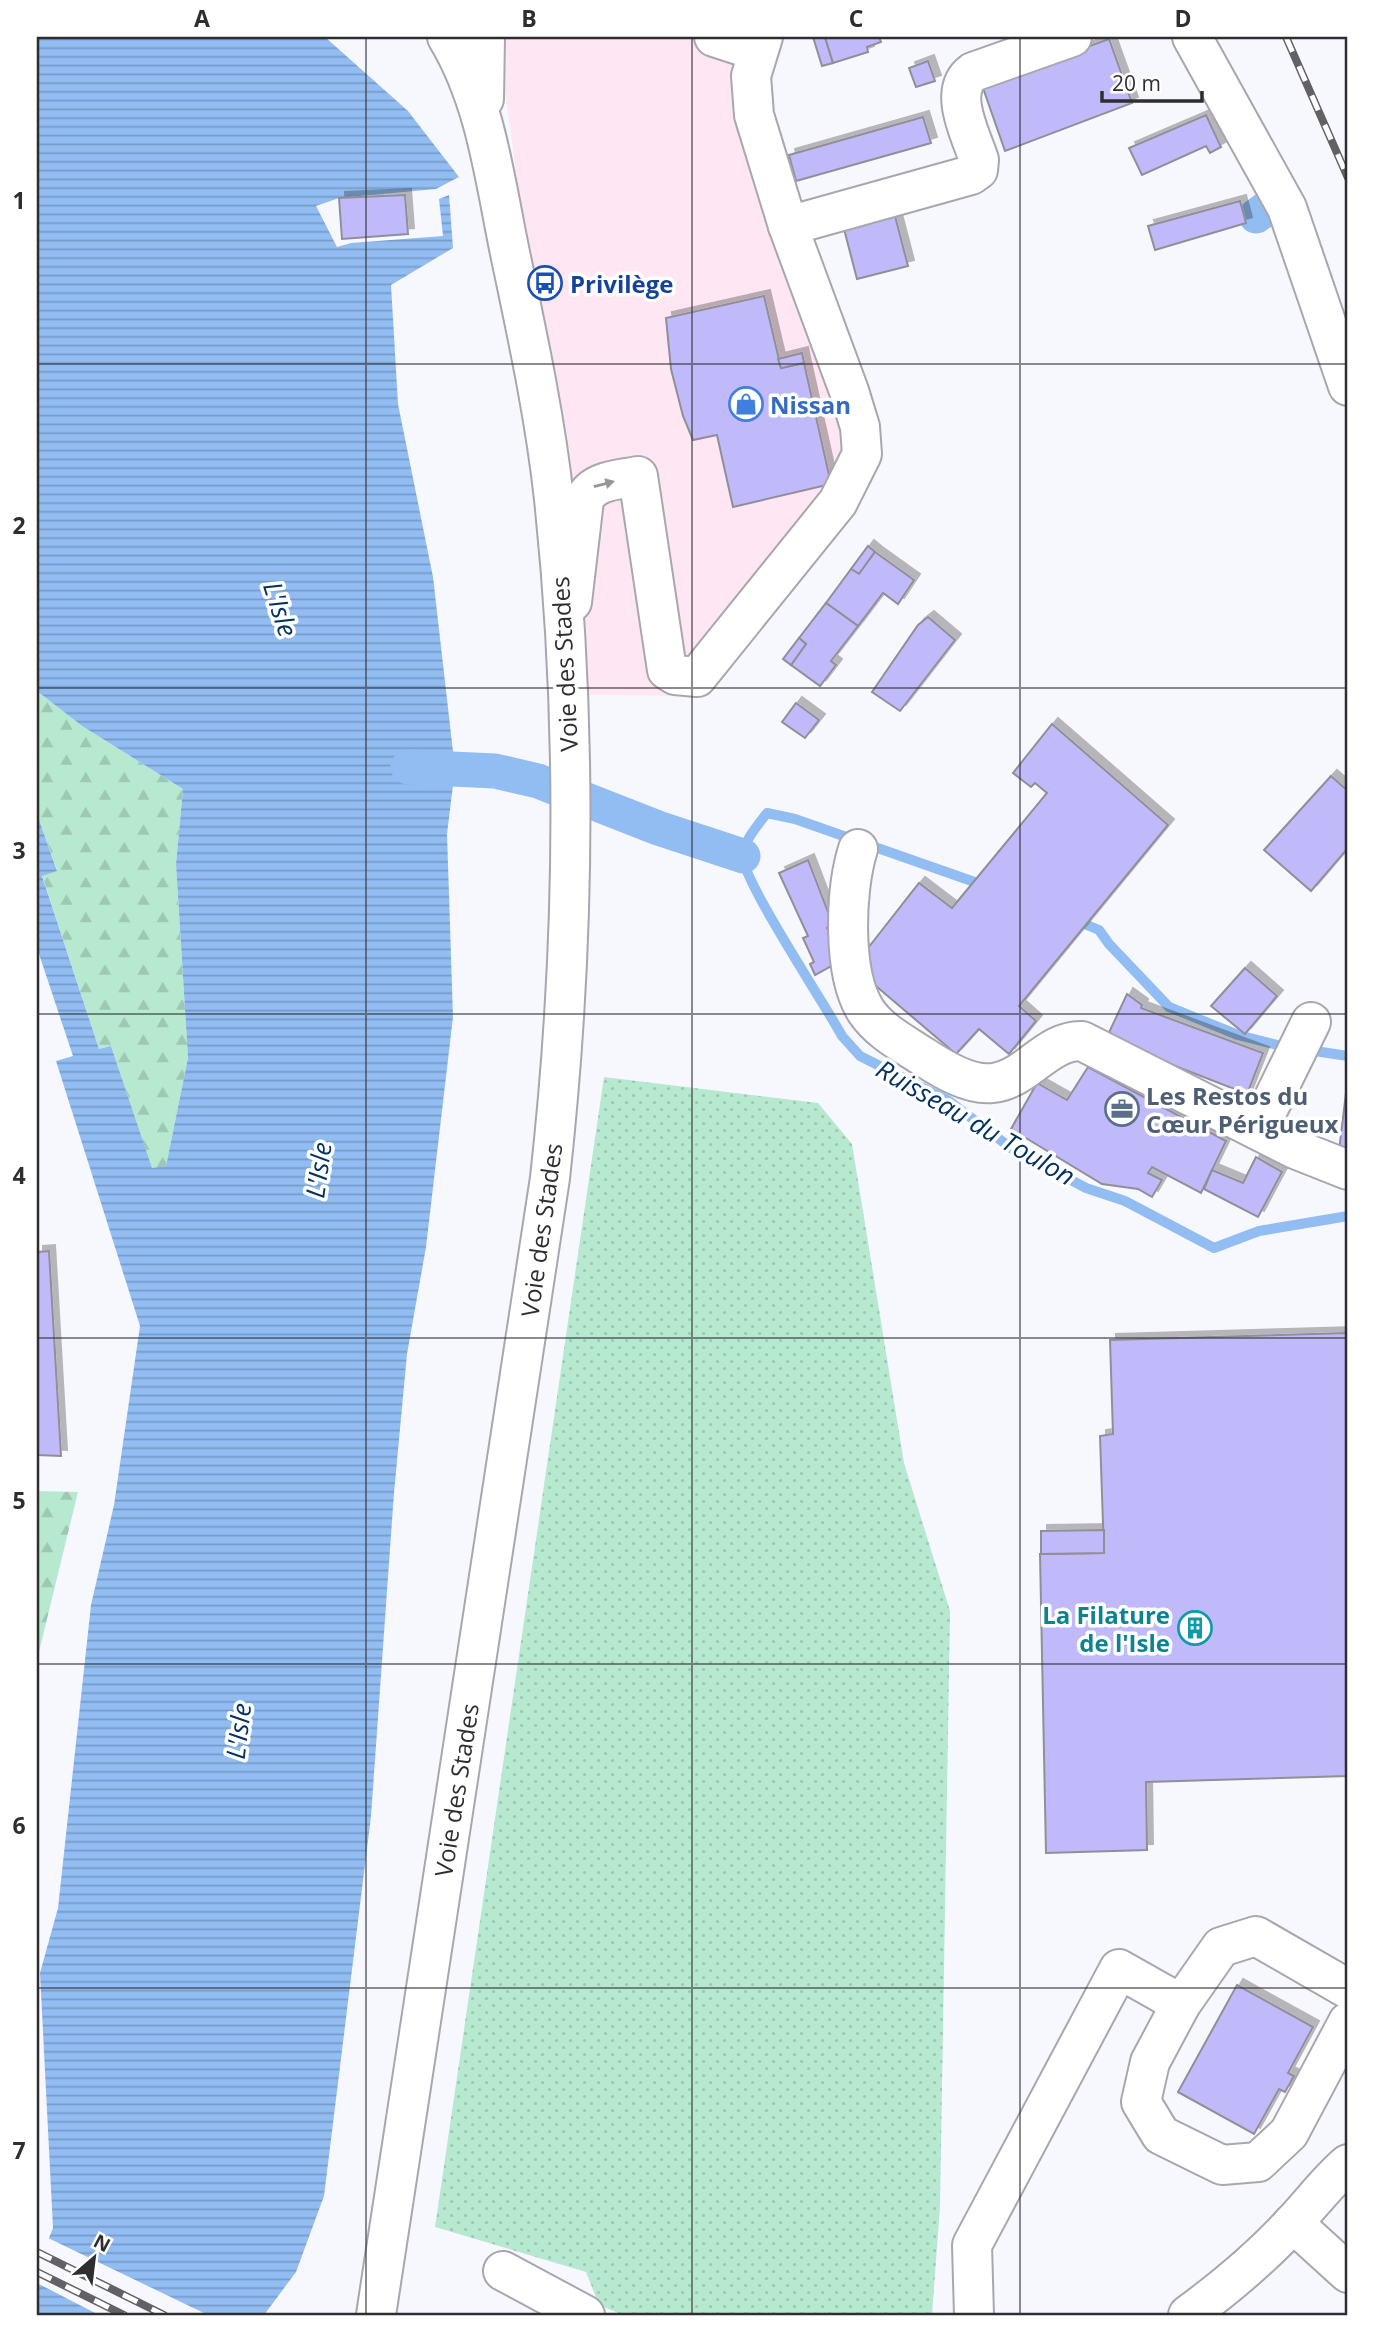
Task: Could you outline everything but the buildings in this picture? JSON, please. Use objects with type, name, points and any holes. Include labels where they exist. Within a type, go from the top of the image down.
[{"type":"main road","name":"Voie des Stades","points":[[376,2315],[550,1178],[565,1017],[571,829],[565,661],[552,485],[528,336],[486,140],[472,91],[458,55],[447,37]]},
{"type":"main road","name":"Voie des Stades","points":[[485,37],[486,140]]},
{"type":"main road","points":[[565,661],[583,500],[594,486],[638,476],[667,670],[686,678],[697,677],[838,502],[862,454],[860,427],[849,391],[789,226],[754,115],[751,76],[760,44],[714,37]]},
{"type":"main road","points":[[789,226],[971,175],[978,170],[979,160],[960,96],[965,78],[1072,37]]},
{"type":"main road","points":[[1192,37],[1287,208],[1348,386]]},
{"type":"main road","points":[[858,849],[850,914],[851,974],[857,995],[867,1013],[885,1031],[933,1063],[970,1081],[990,1084],[1008,1080],[1069,1040],[1082,1041],[1258,1130],[1348,1170]]},
{"type":"main road","points":[[1258,1130],[1308,1026]]},
{"type":"main road","points":[[1348,1989],[1256,1936],[1221,1947],[1181,2004],[1150,2062],[1141,2102],[1161,2135],[1222,2165],[1258,2162],[1289,2133],[1348,2022]]},
{"type":"main road","points":[[974,2315],[972,2245],[1119,1969],[1181,2004]]},
{"type":"main road","points":[[1188,2315],[1234,2281],[1293,2223],[1327,2182],[1348,2164]]},
{"type":"main road","points":[[1293,2223],[1348,2273]]},
{"type":"main road","points":[[503,2271],[585,2315]]},
{"type":"shaded area","points":[[498,37],[770,37],[755,75],[868,487],[709,696],[586,695]]},
{"type":"green space","points":[[37,691],[82,726],[183,789],[176,864],[188,1058],[166,1166],[152,1169],[111,1046],[99,1049],[42,875],[57,870],[37,814]]},
{"type":"green space","points":[[604,1077],[818,1103],[852,1144],[904,1463],[950,1611],[940,2206],[932,2315],[623,2315],[599,2305],[586,2272],[435,2227]]},
{"type":"green space","points":[[37,1491],[78,1492],[37,1660]]},
{"type":"water","name":"L'Isle","points":[[37,37],[325,37],[408,111],[459,177],[436,189],[339,198],[316,206],[337,247],[351,243],[443,236],[439,199],[449,195],[453,248],[391,285],[398,404],[433,577],[455,769],[447,834],[453,1017],[426,1247],[407,1354],[394,1493],[371,1816],[324,2196],[296,2272],[264,2315],[37,2315],[37,2268],[53,2228],[40,1973],[58,1908],[91,1605],[114,1505],[140,1326],[56,1061],[73,1056],[37,948],[37,814],[57,871],[42,876],[99,1049],[111,1046],[152,1168],[166,1166],[188,1058],[176,864],[183,789],[82,726],[37,691]]},
{"type":"pier","points":[[46,2237],[208,2315],[99,2315],[37,2283],[37,2259]]},
{"type":"waterway","points":[[1256,216],[1267,208]]},
{"type":"waterway","name":"Ruisseau du Toulon","points":[[408,767],[495,771],[538,781],[658,828],[743,856]]},
{"type":"waterway","name":"Ruisseau du Toulon","points":[[986,886],[795,819],[767,813],[749,839],[743,856],[755,889],[786,943],[842,1036],[860,1056],[949,1101],[1011,1148],[1086,1188],[1125,1201],[1214,1248],[1259,1231],[1348,1216]]},
{"type":"waterway","name":"Ruisseau du Toulon","points":[[1075,920],[1099,930],[1169,1007],[1238,1035],[1289,1048]]},
{"type":"waterway","name":"Ruisseau du Toulon","points":[[1308,1050],[1348,1056]]},
{"type":"railway","points":[[1286,37],[1348,178]]},
{"type":"railway","points":[[37,2252],[164,2315]]},
{"type":"railway","points":[[37,2272],[124,2315]]},
{"type":"place","name":"Privilège","points":[[545,283]]},
{"type":"place","name":"Nissan","points":[[746,404]]},
{"type":"place","name":"Les Restos du Cœur Périgueux","points":[[1122,1109]]},
{"type":"place","name":"La Filature de l'Isle","points":[[1195,1628]]}]
